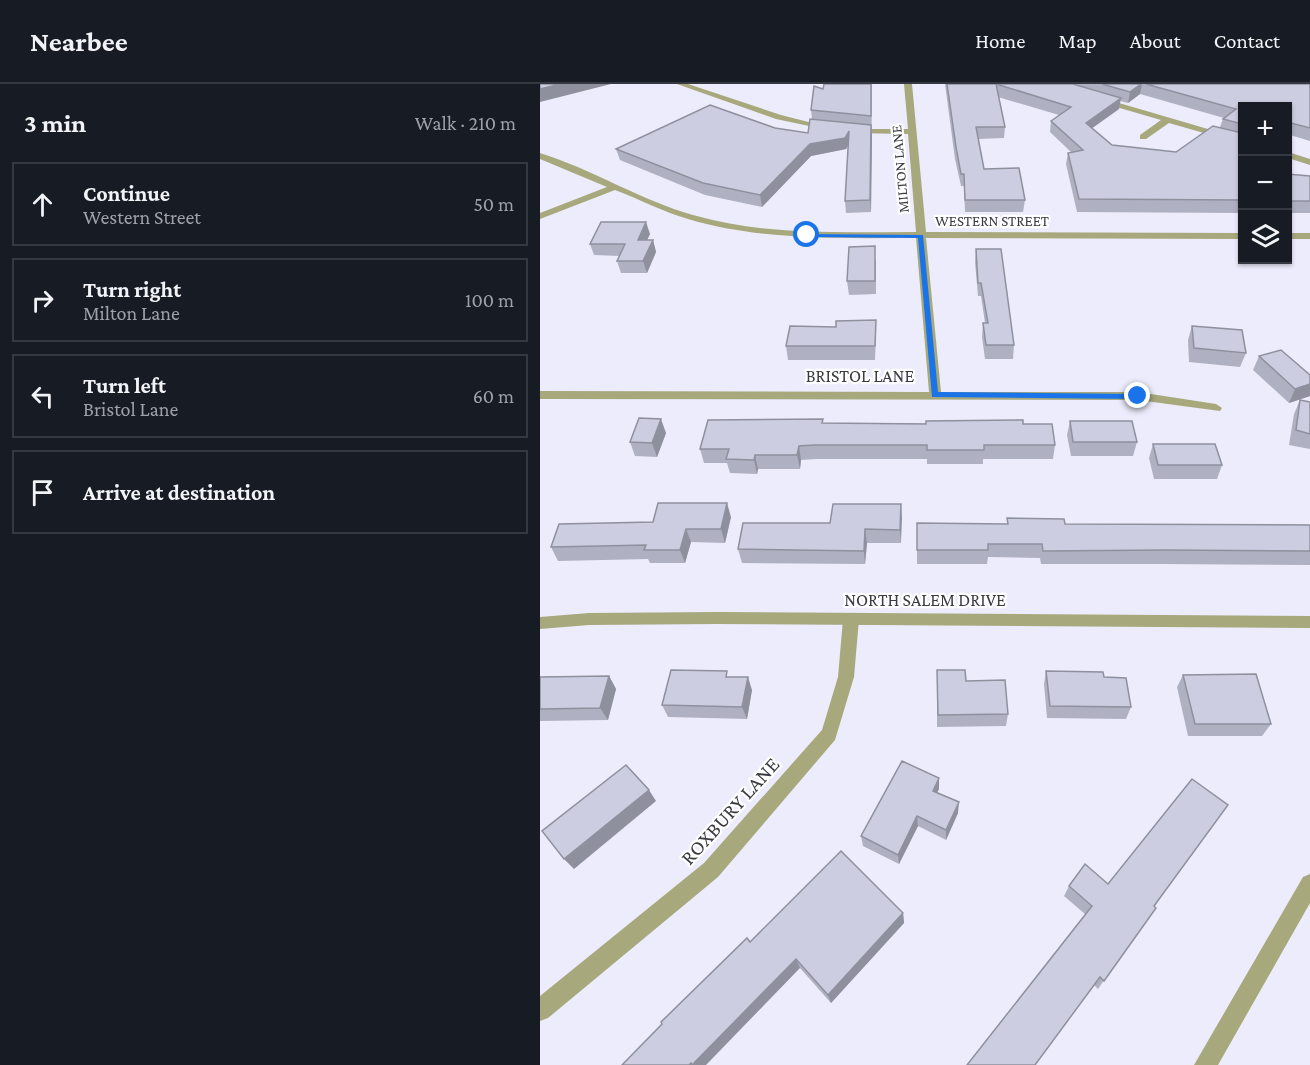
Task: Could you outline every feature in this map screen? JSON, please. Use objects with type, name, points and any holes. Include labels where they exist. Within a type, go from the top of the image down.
[{"type":"street","points":[[681,84],[812,126],[864,132],[912,132]]},
{"type":"street","name":"MILTON LANE","points":[[908,84],[934,395]]},
{"type":"street","points":[[1091,97],[1238,141]]},
{"type":"street","points":[[1143,137],[1167,120]]},
{"type":"street","name":"WESTERN STREET","points":[[540,156],[690,217],[760,231],[807,235],[1238,236]]},
{"type":"street","points":[[1290,156],[1310,162]]},
{"type":"street","points":[[540,216],[614,187]]},
{"type":"street","points":[[1292,236],[1310,236]]},
{"type":"street","name":"BRISTOL LANE","points":[[540,394],[1138,396],[1216,408]]},
{"type":"street","name":"NORTH SALEM DRIVE","points":[[540,622],[589,619],[851,619],[1310,622]]},
{"type":"street","name":"ROXBURY LANE","points":[[540,1010],[711,870],[829,735],[846,677],[851,619]]},
{"type":"street","points":[[1205,1065],[1310,884]]},
{"type":"building","points":[[540,84],[560,84],[540,89]]},
{"type":"building","points":[[824,84],[871,84],[871,116],[811,110],[814,86],[823,89]]},
{"type":"building","points":[[947,84],[996,84],[1005,127],[976,127],[984,169],[1019,168],[1025,200],[965,200],[964,174],[961,174]]},
{"type":"building","points":[[996,84],[1073,84],[1121,98],[1086,123],[1112,145],[1176,152],[1213,126],[1238,132],[1238,200],[1079,199],[1068,153],[1083,150],[1051,121],[1071,107]]},
{"type":"building","points":[[1102,84],[1141,84],[1130,92]]},
{"type":"building","points":[[1146,84],[1310,84],[1310,128],[1292,123],[1292,102],[1238,102],[1238,123],[1223,119],[1236,109]]},
{"type":"building","points":[[710,105],[775,128],[808,133],[810,119],[871,125],[870,200],[845,201],[849,131],[845,138],[810,144],[760,195],[703,183],[616,149]]},
{"type":"building","points":[[1292,174],[1310,176],[1310,201],[1292,201]]},
{"type":"building","points":[[601,222],[646,222],[638,240],[653,240],[643,261],[617,261],[625,244],[590,244]]},
{"type":"building","points":[[875,246],[875,281],[847,281],[849,247]]},
{"type":"building","points":[[976,249],[1001,249],[1014,345],[986,345],[983,323],[988,323],[981,283],[978,283]]},
{"type":"building","points":[[876,320],[875,346],[786,346],[790,326],[836,327],[836,321]]},
{"type":"building","points":[[1192,326],[1242,330],[1246,353],[1194,348]]},
{"type":"building","points":[[1281,350],[1310,375],[1310,384],[1295,389],[1259,356]]},
{"type":"building","points":[[1300,400],[1310,402],[1310,434],[1296,430]]},
{"type":"building","points":[[639,418],[661,419],[652,443],[630,442]]},
{"type":"building","points":[[823,419],[822,423],[926,424],[926,421],[1023,420],[1023,424],[1052,424],[1055,445],[984,445],[984,450],[927,450],[927,445],[814,445],[799,446],[797,455],[755,455],[754,460],[726,459],[729,449],[700,449],[708,420]]},
{"type":"building","points":[[1070,421],[1132,421],[1137,442],[1073,442]]},
{"type":"building","points":[[1153,444],[1215,444],[1222,465],[1158,465]]},
{"type":"building","points":[[658,503],[727,503],[721,529],[686,529],[680,550],[644,550],[646,545],[551,547],[559,524],[653,522]]},
{"type":"building","points":[[833,504],[901,504],[900,530],[865,529],[864,551],[738,549],[743,523],[830,523]]},
{"type":"building","points":[[1007,518],[1064,519],[1065,524],[1310,525],[1310,551],[1043,551],[1042,544],[988,544],[988,550],[917,550],[917,523],[1008,524]]},
{"type":"building","points":[[671,670],[727,671],[726,677],[748,677],[742,707],[662,705]]},
{"type":"building","points":[[937,670],[965,670],[966,681],[1005,680],[1008,714],[938,715]]},
{"type":"building","points":[[1046,671],[1103,672],[1104,677],[1126,678],[1131,707],[1050,706]]},
{"type":"building","points":[[1256,674],[1271,724],[1195,724],[1183,675]]},
{"type":"building","points":[[609,676],[600,708],[540,709],[540,677]]},
{"type":"building","points":[[902,761],[939,778],[933,791],[959,802],[946,830],[917,816],[898,855],[861,836]]},
{"type":"building","points":[[626,765],[649,790],[564,859],[542,831]]},
{"type":"building","points":[[1192,779],[1228,805],[1154,906],[1156,908],[1104,981],[1100,977],[1035,1065],[967,1065],[1092,906],[1069,886],[1085,864],[1108,884]]},
{"type":"building","points":[[841,851],[903,913],[828,995],[796,959],[692,1065],[691,1063],[689,1065],[622,1065],[662,1024],[661,1022],[747,938],[750,942]]},
{"type":"route","points":[[807,235],[921,236],[934,395],[1138,396]]}]
